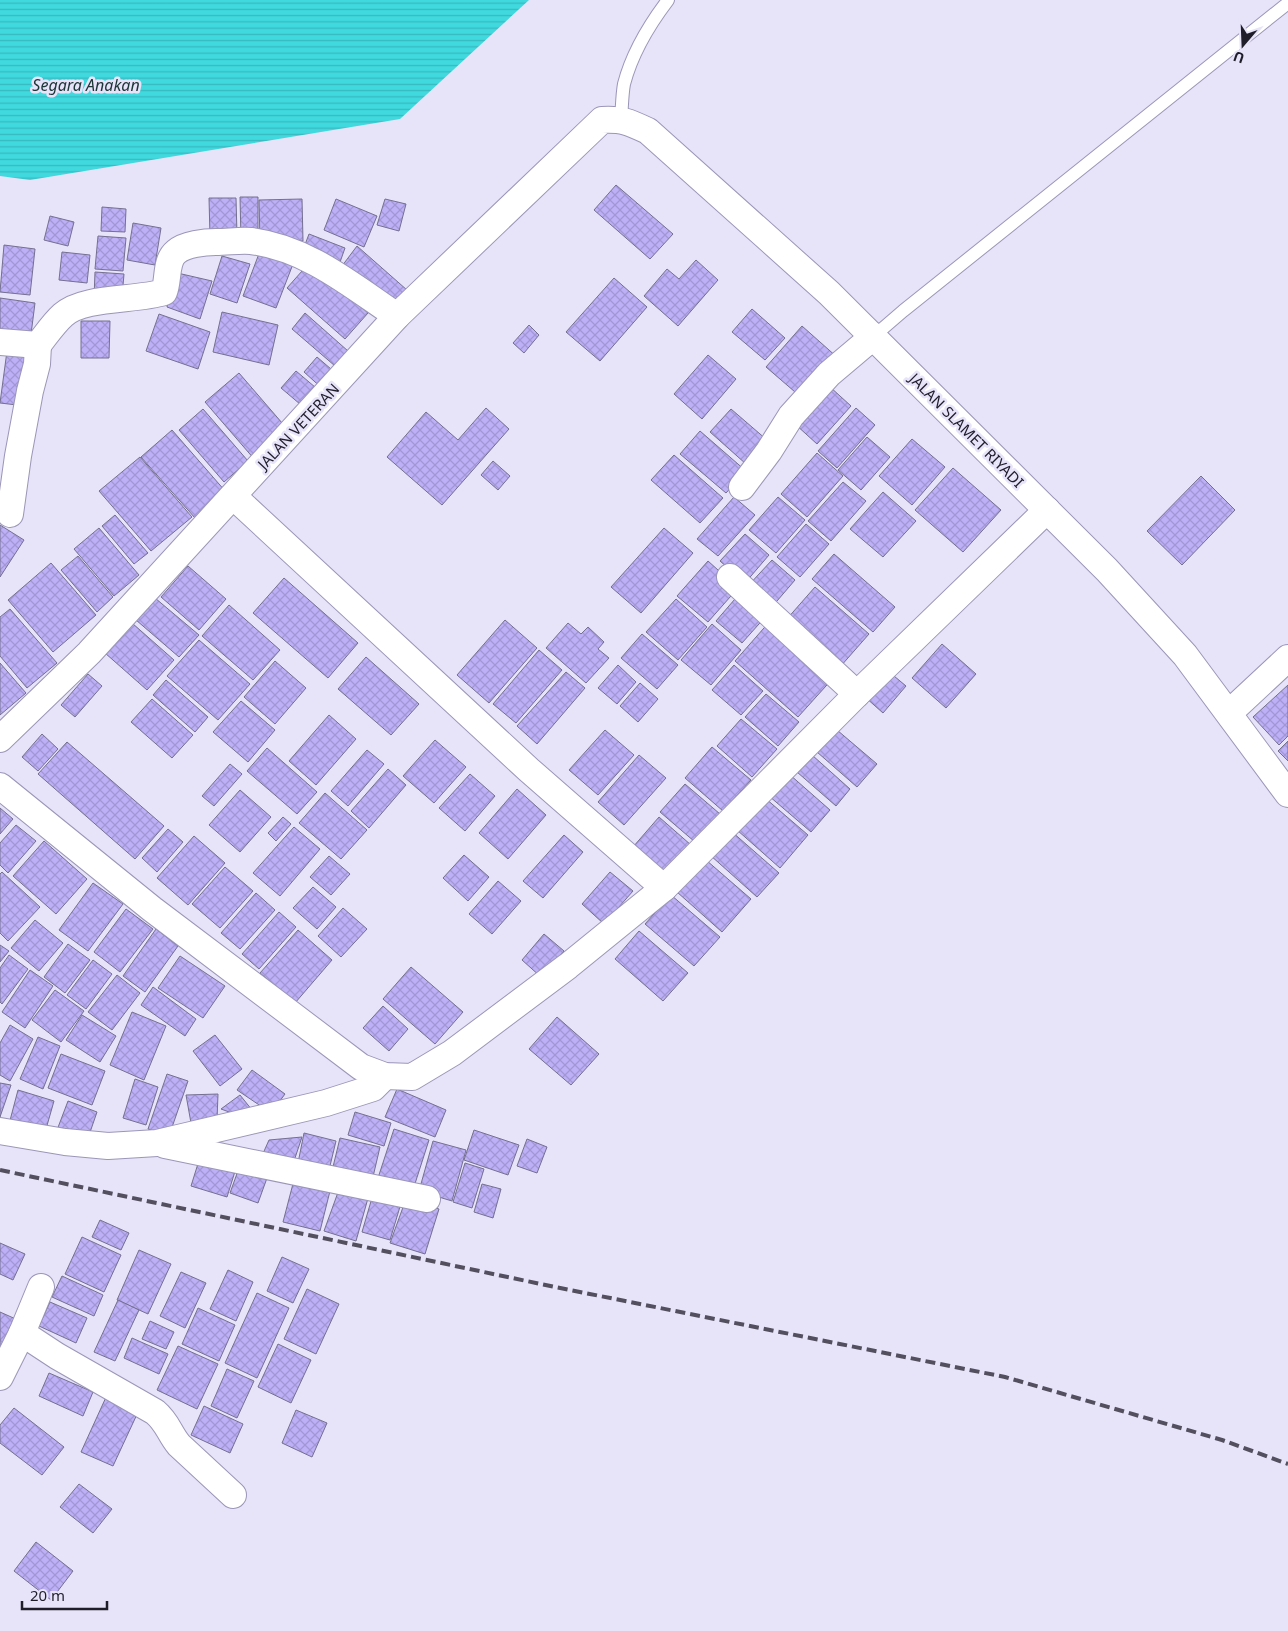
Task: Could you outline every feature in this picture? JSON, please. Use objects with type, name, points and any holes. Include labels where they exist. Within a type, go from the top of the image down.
[{"type":"street","name":"JALAN VETERAN","points":[[0,739],[89,653],[397,316],[612,120]]},
{"type":"street","name":"JALAN SLAMET RIYADI","points":[[612,120],[632,123],[648,131],[829,292],[874,336],[1107,570],[1185,655],[1288,794]]},
{"type":"street","points":[[10,514],[30,391],[37,364],[38,345],[64,314],[77,306],[164,292],[169,263],[174,253],[183,248],[210,242],[250,241],[288,250],[319,264],[397,316]]},
{"type":"street","points":[[742,487],[770,451],[791,416],[829,374],[874,336]]},
{"type":"street","points":[[0,342],[38,345]]},
{"type":"street","points":[[233,496],[529,770],[664,888]]},
{"type":"street","points":[[0,786],[152,909],[361,1067],[385,1076],[412,1077],[452,1053],[568,966],[664,888],[857,694],[1047,510]]},
{"type":"street","points":[[730,577],[857,694]]},
{"type":"street","points":[[1229,713],[1288,658]]},
{"type":"street","points":[[0,1131],[65,1142],[108,1146],[157,1143],[326,1103],[373,1088],[385,1076]]},
{"type":"street","points":[[157,1143],[427,1198]]},
{"type":"street","points":[[0,1377],[22,1333],[41,1287]]},
{"type":"street","points":[[22,1333],[57,1356],[155,1412],[164,1420],[173,1438],[179,1445],[233,1495]]},
{"type":"lane","points":[[612,120],[630,65],[639,45],[655,17],[668,0]]},
{"type":"lane","points":[[874,336],[1288,3]]},
{"type":"water","name":"Segara Anakan","points":[[0,0],[529,0],[400,119],[30,180],[0,176]]},
{"type":"building","points":[[616,185],[673,234],[650,259],[594,210]]},
{"type":"building","points":[[240,197],[258,197],[258,239],[241,239]]},
{"type":"building","points":[[209,198],[236,198],[237,235],[210,236]]},
{"type":"building","points":[[302,199],[303,241],[260,242],[259,200]]},
{"type":"building","points":[[336,199],[377,216],[364,247],[324,230]]},
{"type":"building","points":[[385,199],[406,204],[399,231],[377,225]]},
{"type":"building","points":[[102,207],[126,209],[125,232],[101,231]]},
{"type":"building","points":[[50,216],[74,222],[68,246],[44,240]]},
{"type":"building","points":[[133,223],[161,228],[155,265],[127,260]]},
{"type":"building","points":[[309,234],[345,248],[339,265],[303,250]]},
{"type":"building","points":[[98,236],[126,238],[123,271],[95,269]]},
{"type":"building","points":[[4,245],[35,249],[30,295],[0,292]]},
{"type":"building","points":[[357,246],[407,290],[389,306],[339,270]]},
{"type":"building","points":[[260,251],[293,264],[276,308],[243,296]]},
{"type":"building","points":[[62,252],[90,255],[87,283],[59,280]]},
{"type":"building","points":[[222,256],[250,264],[237,303],[210,294]]},
{"type":"building","points":[[696,260],[718,280],[678,326],[644,296],[667,269],[679,279]]},
{"type":"building","points":[[310,262],[368,313],[345,339],[287,288]]},
{"type":"building","points":[[95,272],[124,274],[122,297],[94,298]]},
{"type":"building","points":[[173,272],[212,281],[200,319],[167,307]]},
{"type":"building","points":[[614,278],[647,307],[600,361],[566,332]]},
{"type":"building","points":[[0,298],[35,303],[30,342],[0,339]]},
{"type":"building","points":[[752,309],[785,338],[765,360],[732,332]]},
{"type":"building","points":[[222,312],[278,325],[269,365],[213,352]]},
{"type":"building","points":[[305,313],[348,351],[335,366],[292,329]]},
{"type":"building","points":[[159,314],[210,332],[198,369],[146,351]]},
{"type":"building","points":[[81,321],[110,321],[109,358],[81,358]]},
{"type":"building","points":[[529,325],[539,335],[524,353],[513,343]]},
{"type":"building","points":[[802,326],[838,358],[802,398],[766,367]]},
{"type":"building","points":[[7,351],[33,355],[26,406],[0,403]]},
{"type":"building","points":[[708,355],[736,379],[702,419],[674,394]]},
{"type":"building","points":[[317,357],[338,375],[324,390],[304,372]]},
{"type":"building","points":[[296,371],[322,393],[307,410],[281,388]]},
{"type":"building","points":[[239,373],[289,431],[255,460],[205,402]]},
{"type":"building","points":[[829,386],[851,406],[817,444],[795,424]]},
{"type":"building","points":[[486,408],[509,429],[442,505],[387,457],[426,412],[458,440]]},
{"type":"building","points":[[856,408],[875,425],[837,468],[818,451]]},
{"type":"building","points":[[203,409],[248,461],[224,482],[179,430]]},
{"type":"building","points":[[731,409],[767,440],[746,464],[710,432]]},
{"type":"building","points":[[172,430],[226,492],[195,518],[141,457]]},
{"type":"building","points":[[700,431],[746,471],[726,493],[680,454]]},
{"type":"building","points":[[867,437],[890,457],[861,490],[838,470]]},
{"type":"building","points":[[912,439],[945,467],[912,505],[879,476]]},
{"type":"building","points":[[817,453],[843,476],[807,517],[781,494]]},
{"type":"building","points":[[674,455],[723,498],[700,523],[651,480]]},
{"type":"building","points":[[140,457],[192,517],[151,551],[99,491]]},
{"type":"building","points":[[493,461],[510,476],[498,490],[481,475]]},
{"type":"building","points":[[953,468],[1001,510],[963,552],[915,510]]},
{"type":"building","points":[[1201,476],[1235,510],[1182,565],[1147,531]]},
{"type":"building","points":[[843,482],[866,501],[831,541],[808,521]]},
{"type":"building","points":[[883,492],[916,521],[883,557],[850,529]]},
{"type":"building","points":[[734,497],[755,515],[718,556],[697,539]]},
{"type":"building","points":[[778,497],[805,520],[776,553],[749,530]]},
{"type":"building","points":[[115,515],[148,553],[134,564],[102,526]]},
{"type":"building","points":[[806,524],[829,544],[800,577],[777,557]]},
{"type":"building","points":[[0,525],[24,540],[0,577]]},
{"type":"building","points":[[99,528],[139,575],[114,596],[74,549]]},
{"type":"building","points":[[664,528],[693,553],[641,613],[611,587]]},
{"type":"building","points":[[745,534],[769,555],[745,583],[720,561]]},
{"type":"building","points":[[834,554],[895,607],[873,632],[812,579]]},
{"type":"building","points":[[78,556],[113,597],[97,612],[61,570]]},
{"type":"building","points":[[772,560],[795,580],[771,608],[747,587]]},
{"type":"building","points":[[708,561],[738,588],[708,622],[677,596]]},
{"type":"building","points":[[51,563],[96,615],[53,652],[8,600]]},
{"type":"building","points":[[188,566],[226,599],[199,630],[161,597]]},
{"type":"building","points":[[284,578],[358,643],[328,678],[253,613]]},
{"type":"building","points":[[815,587],[869,634],[840,667],[786,620]]},
{"type":"building","points":[[741,592],[767,615],[742,643],[716,621]]},
{"type":"building","points":[[155,598],[199,635],[179,657],[136,620]]},
{"type":"building","points":[[676,599],[707,627],[678,660],[646,632]]},
{"type":"building","points":[[229,605],[280,650],[253,680],[202,636]]},
{"type":"building","points":[[10,609],[57,663],[27,688],[0,656],[0,617]]},
{"type":"building","points":[[505,620],[537,648],[489,703],[457,675]]},
{"type":"building","points":[[771,620],[835,676],[798,717],[735,661]]},
{"type":"building","points":[[132,623],[174,660],[147,690],[105,653]]},
{"type":"building","points":[[568,623],[581,634],[588,627],[604,642],[598,649],[609,658],[586,683],[546,648]]},
{"type":"building","points":[[712,624],[741,650],[711,685],[681,660]]},
{"type":"building","points":[[642,634],[678,665],[657,689],[621,658]]},
{"type":"building","points":[[199,640],[250,684],[218,720],[167,676]]},
{"type":"building","points":[[942,644],[976,674],[946,708],[912,678]]},
{"type":"building","points":[[539,650],[562,670],[516,723],[493,704]]},
{"type":"building","points":[[366,657],[419,704],[391,735],[338,689]]},
{"type":"building","points":[[275,661],[306,688],[275,724],[244,697]]},
{"type":"building","points":[[0,663],[26,693],[0,715]]},
{"type":"building","points":[[618,665],[636,682],[617,704],[598,688]]},
{"type":"building","points":[[734,665],[763,691],[741,715],[712,690]]},
{"type":"building","points":[[888,671],[906,686],[883,713],[865,697]]},
{"type":"building","points":[[566,672],[585,688],[537,744],[517,726]]},
{"type":"building","points":[[88,674],[102,686],[75,717],[61,705]]},
{"type":"building","points":[[166,680],[208,717],[195,732],[153,695]]},
{"type":"building","points":[[640,683],[658,699],[638,722],[620,706]]},
{"type":"building","points":[[1288,685],[1288,736],[1279,745],[1253,717]]},
{"type":"building","points":[[766,694],[799,722],[778,746],[745,717]]},
{"type":"building","points":[[152,699],[193,735],[172,758],[131,722]]},
{"type":"building","points":[[241,701],[275,730],[248,762],[213,732]]},
{"type":"building","points":[[329,715],[356,739],[316,785],[289,761]]},
{"type":"building","points":[[741,719],[777,749],[752,777],[717,746]]},
{"type":"building","points":[[605,730],[634,755],[598,795],[569,770]]},
{"type":"building","points":[[837,730],[877,764],[857,787],[817,752]]},
{"type":"building","points":[[42,734],[58,749],[38,771],[22,757]]},
{"type":"building","points":[[435,740],[466,767],[434,803],[403,776]]},
{"type":"building","points":[[1288,741],[1288,761],[1278,751]]},
{"type":"building","points":[[67,742],[164,826],[135,859],[38,774]]},
{"type":"building","points":[[712,747],[751,780],[723,811],[685,778]]},
{"type":"building","points":[[267,748],[317,792],[297,814],[247,771]]},
{"type":"building","points":[[367,750],[384,764],[348,806],[331,791]]},
{"type":"building","points":[[639,755],[666,778],[624,825],[598,802]]},
{"type":"building","points":[[812,755],[850,789],[836,806],[797,772]]},
{"type":"building","points":[[230,764],[242,774],[214,806],[202,796]]},
{"type":"building","points":[[388,769],[406,785],[369,828],[351,811]]},
{"type":"building","points":[[470,774],[495,796],[465,831],[439,808]]},
{"type":"building","points":[[789,774],[830,810],[811,832],[769,796]]},
{"type":"building","points":[[685,784],[720,814],[695,842],[660,812]]},
{"type":"building","points":[[517,789],[546,815],[508,859],[479,833]]},
{"type":"building","points":[[240,790],[271,817],[240,852],[209,825]]},
{"type":"building","points":[[325,793],[367,830],[341,859],[299,823]]},
{"type":"building","points":[[765,798],[808,835],[780,868],[737,830]]},
{"type":"building","points":[[0,808],[13,819],[0,834]]},
{"type":"building","points":[[283,817],[291,824],[276,841],[268,833]]},
{"type":"building","points":[[659,817],[691,845],[665,874],[633,847]]},
{"type":"building","points":[[16,825],[36,841],[8,873],[0,865],[0,843]]},
{"type":"building","points":[[294,827],[320,849],[280,896],[253,873]]},
{"type":"building","points":[[168,829],[183,842],[157,872],[142,858]]},
{"type":"building","points":[[731,831],[779,873],[757,897],[710,855]]},
{"type":"building","points":[[564,835],[583,852],[543,898],[523,881]]},
{"type":"building","points":[[194,836],[225,863],[188,905],[157,878]]},
{"type":"building","points":[[44,841],[87,879],[56,914],[13,876]]},
{"type":"building","points":[[464,855],[489,877],[468,901],[443,878]]},
{"type":"building","points":[[329,856],[350,874],[331,895],[310,877]]},
{"type":"building","points":[[706,860],[751,899],[722,932],[677,892]]},
{"type":"building","points":[[225,867],[253,891],[220,928],[192,904]]},
{"type":"building","points":[[2,872],[40,907],[8,941],[0,933],[0,874]]},
{"type":"building","points":[[610,872],[633,891],[604,924],[582,904]]},
{"type":"building","points":[[498,881],[521,901],[492,934],[469,914]]},
{"type":"building","points":[[93,883],[123,904],[88,951],[59,930]]},
{"type":"building","points":[[313,887],[336,907],[317,929],[293,908]]},
{"type":"building","points":[[256,893],[275,910],[240,949],[221,933]]},
{"type":"building","points":[[671,895],[720,937],[694,966],[645,924]]},
{"type":"building","points":[[343,908],[367,929],[341,957],[318,936]]},
{"type":"building","points":[[126,909],[153,929],[120,972],[94,952]]},
{"type":"building","points":[[279,912],[296,927],[259,969],[242,954]]},
{"type":"building","points":[[35,920],[63,943],[39,971],[11,948]]},
{"type":"building","points":[[156,929],[178,946],[145,992],[123,976]]},
{"type":"building","points":[[298,930],[332,960],[295,1003],[260,973]]},
{"type":"building","points":[[639,931],[688,973],[663,1001],[615,959]]},
{"type":"building","points":[[544,934],[564,951],[541,977],[522,960]]},
{"type":"building","points":[[68,944],[90,960],[65,993],[44,977]]},
{"type":"building","points":[[0,945],[9,951],[0,962]]},
{"type":"building","points":[[9,955],[28,969],[2,1004],[0,1002],[0,968]]},
{"type":"building","points":[[180,956],[225,986],[203,1018],[158,988]]},
{"type":"building","points":[[93,960],[112,974],[86,1009],[67,995]]},
{"type":"building","points":[[411,967],[463,1012],[435,1044],[383,999]]},
{"type":"building","points":[[30,970],[53,986],[25,1028],[2,1012]]},
{"type":"building","points":[[117,975],[140,993],[112,1030],[88,1012]]},
{"type":"building","points":[[153,987],[196,1019],[185,1036],[141,1005]]},
{"type":"building","points":[[55,990],[84,1011],[61,1042],[32,1020]]},
{"type":"building","points":[[383,1006],[408,1029],[389,1051],[363,1028]]},
{"type":"building","points":[[132,1012],[166,1026],[144,1080],[110,1065]]},
{"type":"building","points":[[82,1015],[116,1036],[100,1062],[66,1040]]},
{"type":"building","points":[[557,1017],[599,1054],[571,1085],[529,1049]]},
{"type":"building","points":[[10,1025],[33,1039],[10,1081],[0,1075],[0,1043]]},
{"type":"building","points":[[215,1035],[242,1069],[220,1086],[193,1051]]},
{"type":"building","points":[[38,1037],[60,1046],[43,1089],[20,1079]]},
{"type":"building","points":[[61,1054],[105,1071],[92,1105],[48,1088]]},
{"type":"building","points":[[252,1070],[285,1094],[271,1113],[237,1090]]},
{"type":"building","points":[[167,1074],[188,1081],[169,1136],[148,1129]]},
{"type":"building","points":[[135,1079],[158,1087],[146,1125],[123,1118]]},
{"type":"building","points":[[0,1083],[11,1085],[0,1117]]},
{"type":"building","points":[[397,1089],[446,1110],[435,1137],[385,1117]]},
{"type":"building","points":[[18,1090],[54,1101],[44,1136],[8,1128]]},
{"type":"building","points":[[218,1094],[217,1120],[191,1123],[186,1095]]},
{"type":"building","points":[[240,1095],[256,1115],[248,1119],[221,1109]]},
{"type":"building","points":[[68,1101],[97,1112],[87,1141],[54,1138]]},
{"type":"building","points":[[355,1112],[391,1123],[384,1146],[348,1135]]},
{"type":"building","points":[[394,1129],[429,1140],[412,1193],[377,1181]]},
{"type":"building","points":[[474,1130],[519,1145],[508,1175],[464,1160]]},
{"type":"building","points":[[304,1133],[336,1141],[329,1170],[298,1163]]},
{"type":"building","points":[[302,1137],[292,1167],[261,1158],[269,1140]]},
{"type":"building","points":[[340,1138],[380,1147],[372,1181],[332,1171]]},
{"type":"building","points":[[527,1139],[547,1147],[537,1173],[517,1166]]},
{"type":"building","points":[[433,1141],[466,1150],[452,1201],[419,1191]]},
{"type":"building","points":[[201,1154],[237,1165],[227,1197],[191,1186]]},
{"type":"building","points":[[465,1163],[484,1169],[472,1208],[453,1202]]},
{"type":"building","points":[[239,1168],[267,1178],[258,1203],[230,1193]]},
{"type":"building","points":[[295,1176],[332,1183],[320,1231],[283,1222]]},
{"type":"building","points":[[341,1184],[370,1191],[356,1241],[324,1231]]},
{"type":"building","points":[[482,1184],[501,1189],[493,1218],[474,1212]]},
{"type":"building","points":[[374,1191],[402,1200],[390,1240],[362,1232]]},
{"type":"building","points":[[406,1199],[439,1209],[425,1254],[390,1243]]},
{"type":"building","points":[[100,1220],[129,1233],[121,1250],[92,1237]]},
{"type":"building","points":[[82,1237],[121,1255],[104,1292],[65,1274]]},
{"type":"building","points":[[0,1243],[25,1254],[13,1280],[0,1274]]},
{"type":"building","points":[[139,1250],[171,1264],[148,1314],[117,1300]]},
{"type":"building","points":[[282,1257],[309,1269],[293,1303],[267,1291]]},
{"type":"building","points":[[228,1270],[253,1282],[236,1321],[210,1309]]},
{"type":"building","points":[[181,1272],[206,1283],[185,1328],[160,1316]]},
{"type":"building","points":[[62,1276],[103,1295],[94,1316],[52,1297]]},
{"type":"building","points":[[307,1289],[339,1304],[316,1354],[284,1339]]},
{"type":"building","points":[[257,1293],[289,1308],[257,1378],[225,1363]]},
{"type":"building","points":[[118,1300],[139,1310],[115,1361],[94,1352]]},
{"type":"building","points":[[50,1302],[87,1318],[76,1343],[39,1326]]},
{"type":"building","points":[[198,1308],[235,1325],[219,1361],[182,1344]]},
{"type":"building","points":[[0,1312],[18,1320],[0,1358]]},
{"type":"building","points":[[150,1321],[174,1332],[166,1349],[142,1339]]},
{"type":"building","points":[[132,1338],[168,1354],[159,1374],[124,1358]]},
{"type":"building","points":[[278,1344],[311,1360],[291,1403],[258,1387]]},
{"type":"building","points":[[178,1346],[218,1364],[197,1409],[157,1390]]},
{"type":"building","points":[[227,1369],[254,1381],[237,1418],[211,1406]]},
{"type":"building","points":[[49,1373],[93,1392],[83,1416],[39,1396]]},
{"type":"building","points":[[107,1395],[139,1410],[113,1466],[81,1452]]},
{"type":"building","points":[[204,1406],[243,1424],[230,1453],[191,1435]]},
{"type":"building","points":[[14,1408],[64,1447],[42,1475],[0,1443],[0,1425]]},
{"type":"building","points":[[296,1410],[327,1423],[312,1457],[282,1443]]},
{"type":"building","points":[[79,1484],[112,1509],[93,1533],[60,1507]]},
{"type":"building","points":[[36,1542],[73,1571],[51,1600],[14,1571]]},
{"type":"railway","points":[[0,1170],[555,1287],[1005,1377],[1222,1440],[1288,1464]]}]
